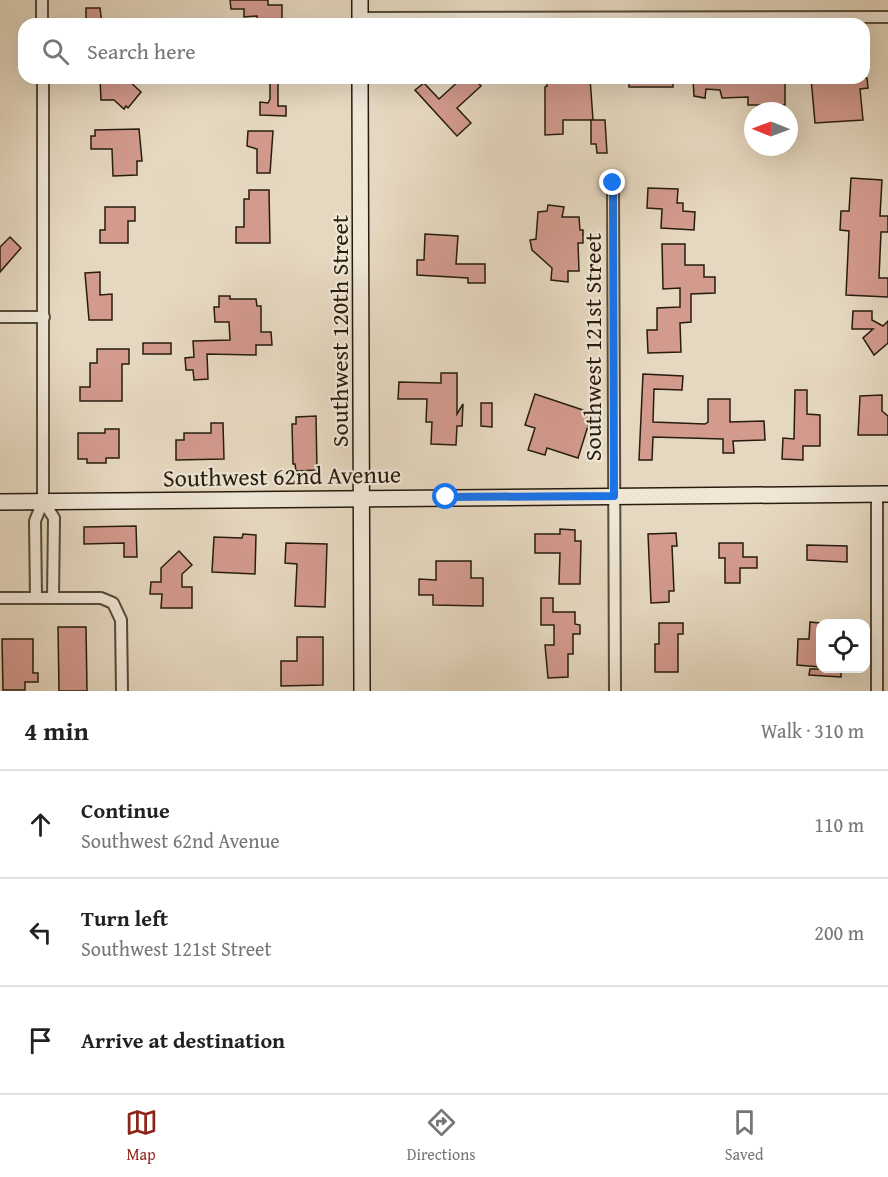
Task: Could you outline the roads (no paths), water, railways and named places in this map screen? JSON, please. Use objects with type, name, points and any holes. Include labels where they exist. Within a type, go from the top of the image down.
[{"type":"street","points":[[42,0],[42,18]]},
{"type":"street","points":[[360,0],[360,18]]},
{"type":"street","points":[[756,18],[888,17]]},
{"type":"street","points":[[36,598],[35,521],[43,501],[43,84]]},
{"type":"street","name":"Southwest 120th Street","points":[[360,84],[362,691]]},
{"type":"street","name":"Southwest 121st Street","points":[[613,183],[615,691]]},
{"type":"street","points":[[0,317],[44,317]]},
{"type":"street","points":[[877,691],[882,494]]},
{"type":"street","name":"Southwest 62nd Avenue","points":[[0,502],[882,494]]},
{"type":"street","points":[[43,501],[54,518],[53,598]]},
{"type":"street","points":[[0,598],[101,598],[116,607],[121,626],[122,691]]}]
